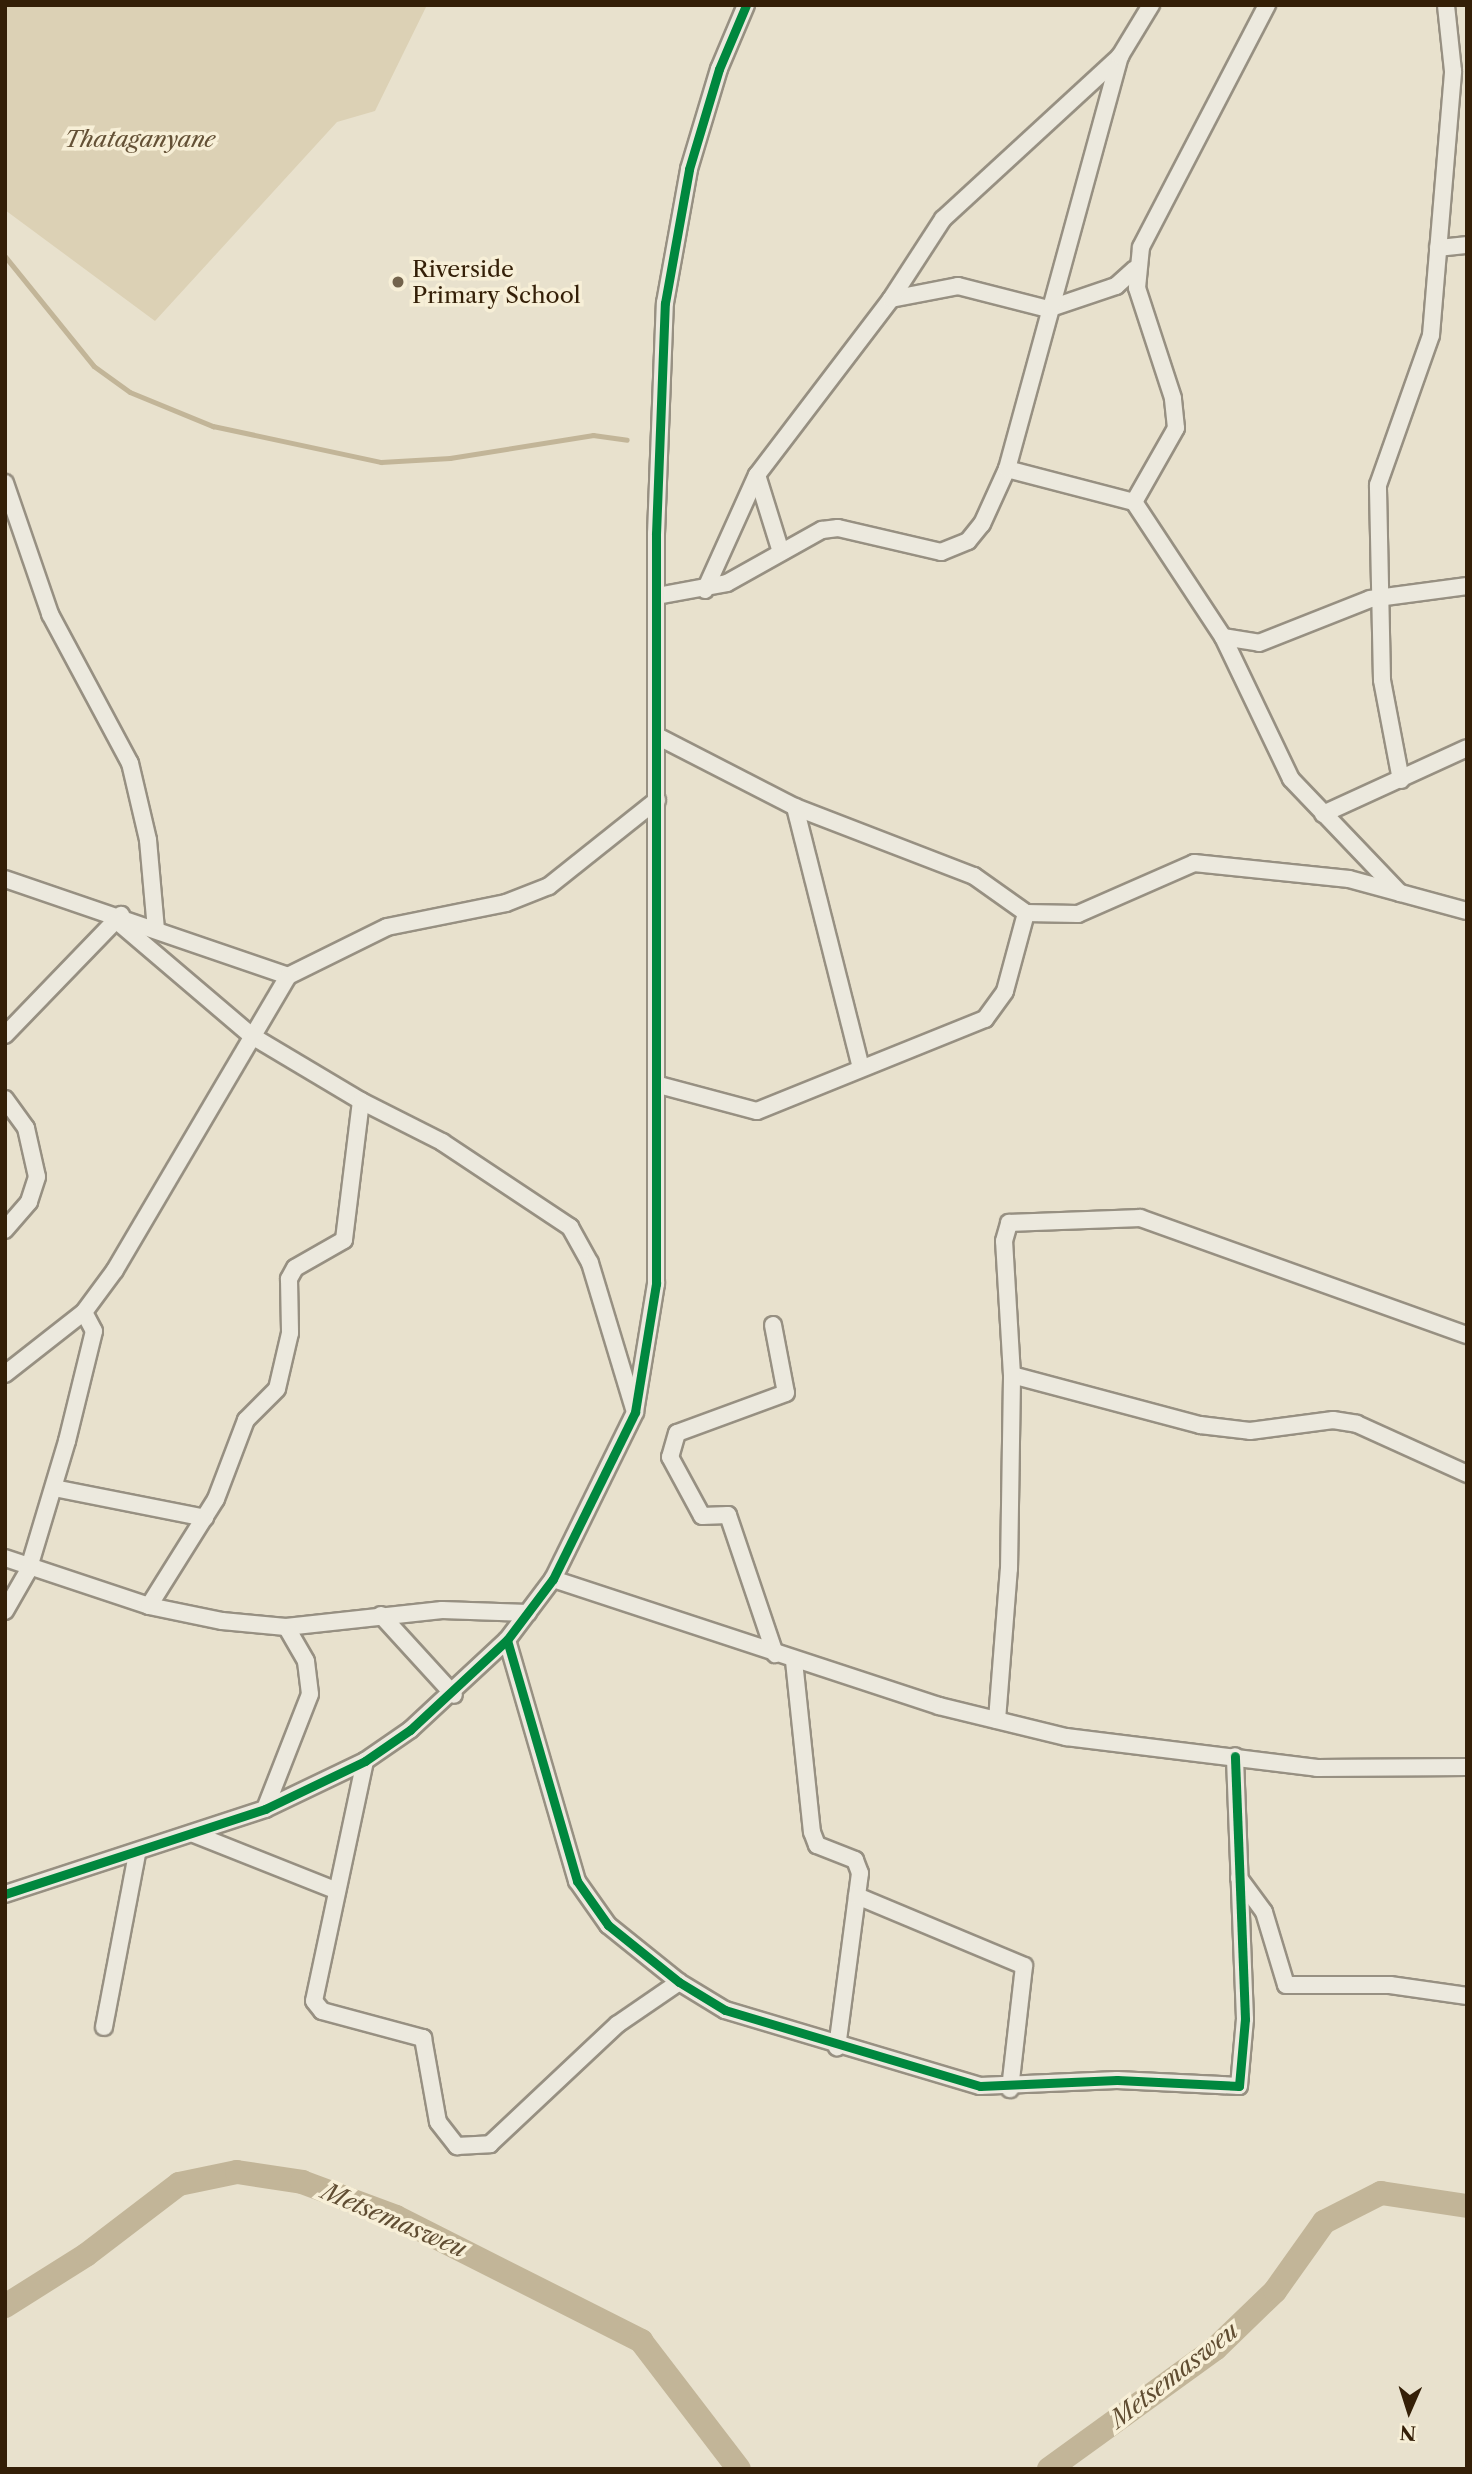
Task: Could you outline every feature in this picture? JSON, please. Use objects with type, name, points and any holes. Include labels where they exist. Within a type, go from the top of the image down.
[{"type":"street","points":[[5,1894],[137,1854],[265,1810],[365,1761],[454,1695],[507,1640],[553,1579],[635,1412],[656,1284],[659,1085],[657,596],[665,303],[689,169],[719,69],[746,5]]},
{"type":"street","points":[[657,596],[705,590],[781,552],[838,528],[926,551],[951,550],[982,524],[1007,469],[1048,309],[1120,56],[1151,5]]},
{"type":"street","points":[[891,299],[958,286],[1048,309],[1116,286],[1135,269],[1203,118],[1267,5]]},
{"type":"street","points":[[1401,780],[1382,680],[1384,598],[1378,485],[1431,335],[1438,248],[1460,69],[1446,5]]},
{"type":"street","points":[[705,590],[757,475],[891,299],[956,204],[1120,56]]},
{"type":"street","points":[[1438,248],[1467,245]]},
{"type":"street","points":[[1134,502],[1169,448],[1177,412],[1150,342],[1135,269]]},
{"type":"street","points":[[1007,469],[1134,502],[1223,638],[1281,764],[1323,814],[1401,894]]},
{"type":"street","points":[[757,475],[781,552]]},
{"type":"street","points":[[5,484],[50,614],[130,763],[148,840],[156,929]]},
{"type":"street","points":[[1223,638],[1259,643],[1315,616],[1384,598],[1467,586]]},
{"type":"street","points":[[657,736],[795,807],[974,876],[1026,913],[1079,914],[1168,869],[1194,863],[1304,872],[1466,912]]},
{"type":"street","points":[[1323,814],[1467,748]]},
{"type":"street","points":[[5,1382],[10,1371],[84,1312],[184,1162],[252,1036],[288,976],[387,927],[506,903],[549,886],[657,800]]},
{"type":"street","points":[[795,807],[861,1068]]},
{"type":"street","points":[[5,879],[288,976]]},
{"type":"street","points":[[659,1085],[757,1111],[985,1019],[998,1007],[1026,913]]},
{"type":"street","points":[[5,1035],[119,919]]},
{"type":"street","points":[[119,919],[252,1036],[361,1101],[442,1142],[570,1227],[590,1263],[635,1412]]},
{"type":"street","points":[[5,1100],[26,1128],[37,1177],[29,1202],[5,1230]]},
{"type":"street","points":[[149,1606],[205,1518],[246,1420],[277,1389],[290,1332],[289,1279],[295,1268],[344,1240],[350,1227],[361,1101]]},
{"type":"street","points":[[998,1720],[1012,1375],[1004,1241],[1006,1228],[1016,1221],[1140,1218],[1467,1335]]},
{"type":"street","points":[[5,1611],[28,1571],[54,1488],[94,1331],[84,1312]]},
{"type":"street","points":[[773,1325],[786,1393],[677,1433],[670,1457],[702,1516],[729,1515],[775,1654]]},
{"type":"street","points":[[1012,1375],[1200,1425],[1250,1431],[1333,1420],[1357,1424],[1467,1474]]},
{"type":"street","points":[[54,1488],[205,1518]]},
{"type":"street","points":[[5,1558],[28,1571],[149,1606],[286,1627],[381,1615],[528,1613]]},
{"type":"street","points":[[553,1579],[794,1661],[1066,1737],[1317,1768],[1467,1767]]},
{"type":"street","points":[[381,1615],[454,1695]]},
{"type":"street","points":[[265,1810],[310,1694],[306,1661],[286,1627]]},
{"type":"street","points":[[507,1640],[577,1881],[608,1924],[679,1982],[767,2027],[928,2074],[1010,2089],[1117,2080],[1239,2086],[1245,2019],[1235,1756]]},
{"type":"street","points":[[794,1661],[812,1832],[817,1845],[855,1860],[857,1896],[837,2047]]},
{"type":"street","points":[[365,1761],[316,2007],[423,2038],[438,2122],[457,2146],[490,2144],[618,2024],[679,1982]]},
{"type":"street","points":[[194,1834],[337,1891]]},
{"type":"street","points":[[104,2027],[137,1854]]},
{"type":"street","points":[[1239,1878],[1264,1912],[1286,1985],[1390,1985],[1467,1996]]},
{"type":"street","points":[[857,1896],[1024,1966],[1010,2089]]},
{"type":"green space","name":"Thataganyane","points":[[5,5],[427,5],[375,111],[337,122],[155,321],[5,210]]},
{"type":"waterway","points":[[5,256],[94,366],[130,392],[213,426],[381,462],[450,458],[593,435],[627,440]]},
{"type":"waterway","name":"Metsemasweu","points":[[5,2306],[86,2255],[179,2184],[237,2172],[302,2182],[396,2217],[641,2341],[739,2469]]},
{"type":"waterway","name":"Metsemasweu","points":[[1049,2469],[1216,2348],[1275,2291],[1324,2222],[1381,2193],[1467,2206]]},
{"type":"cycle path","points":[[5,1894],[265,1809],[365,1761],[410,1730],[507,1640],[553,1579],[635,1412],[656,1284],[656,534],[665,303],[689,169],[719,69],[746,5]]},
{"type":"cycle path","points":[[507,1640],[577,1881],[608,1925],[679,1982],[725,2010],[980,2086],[1117,2080],[1239,2086],[1245,2019],[1235,1756]]},
{"type":"place","name":"Riverside Primary School","points":[[398,282]]}]
